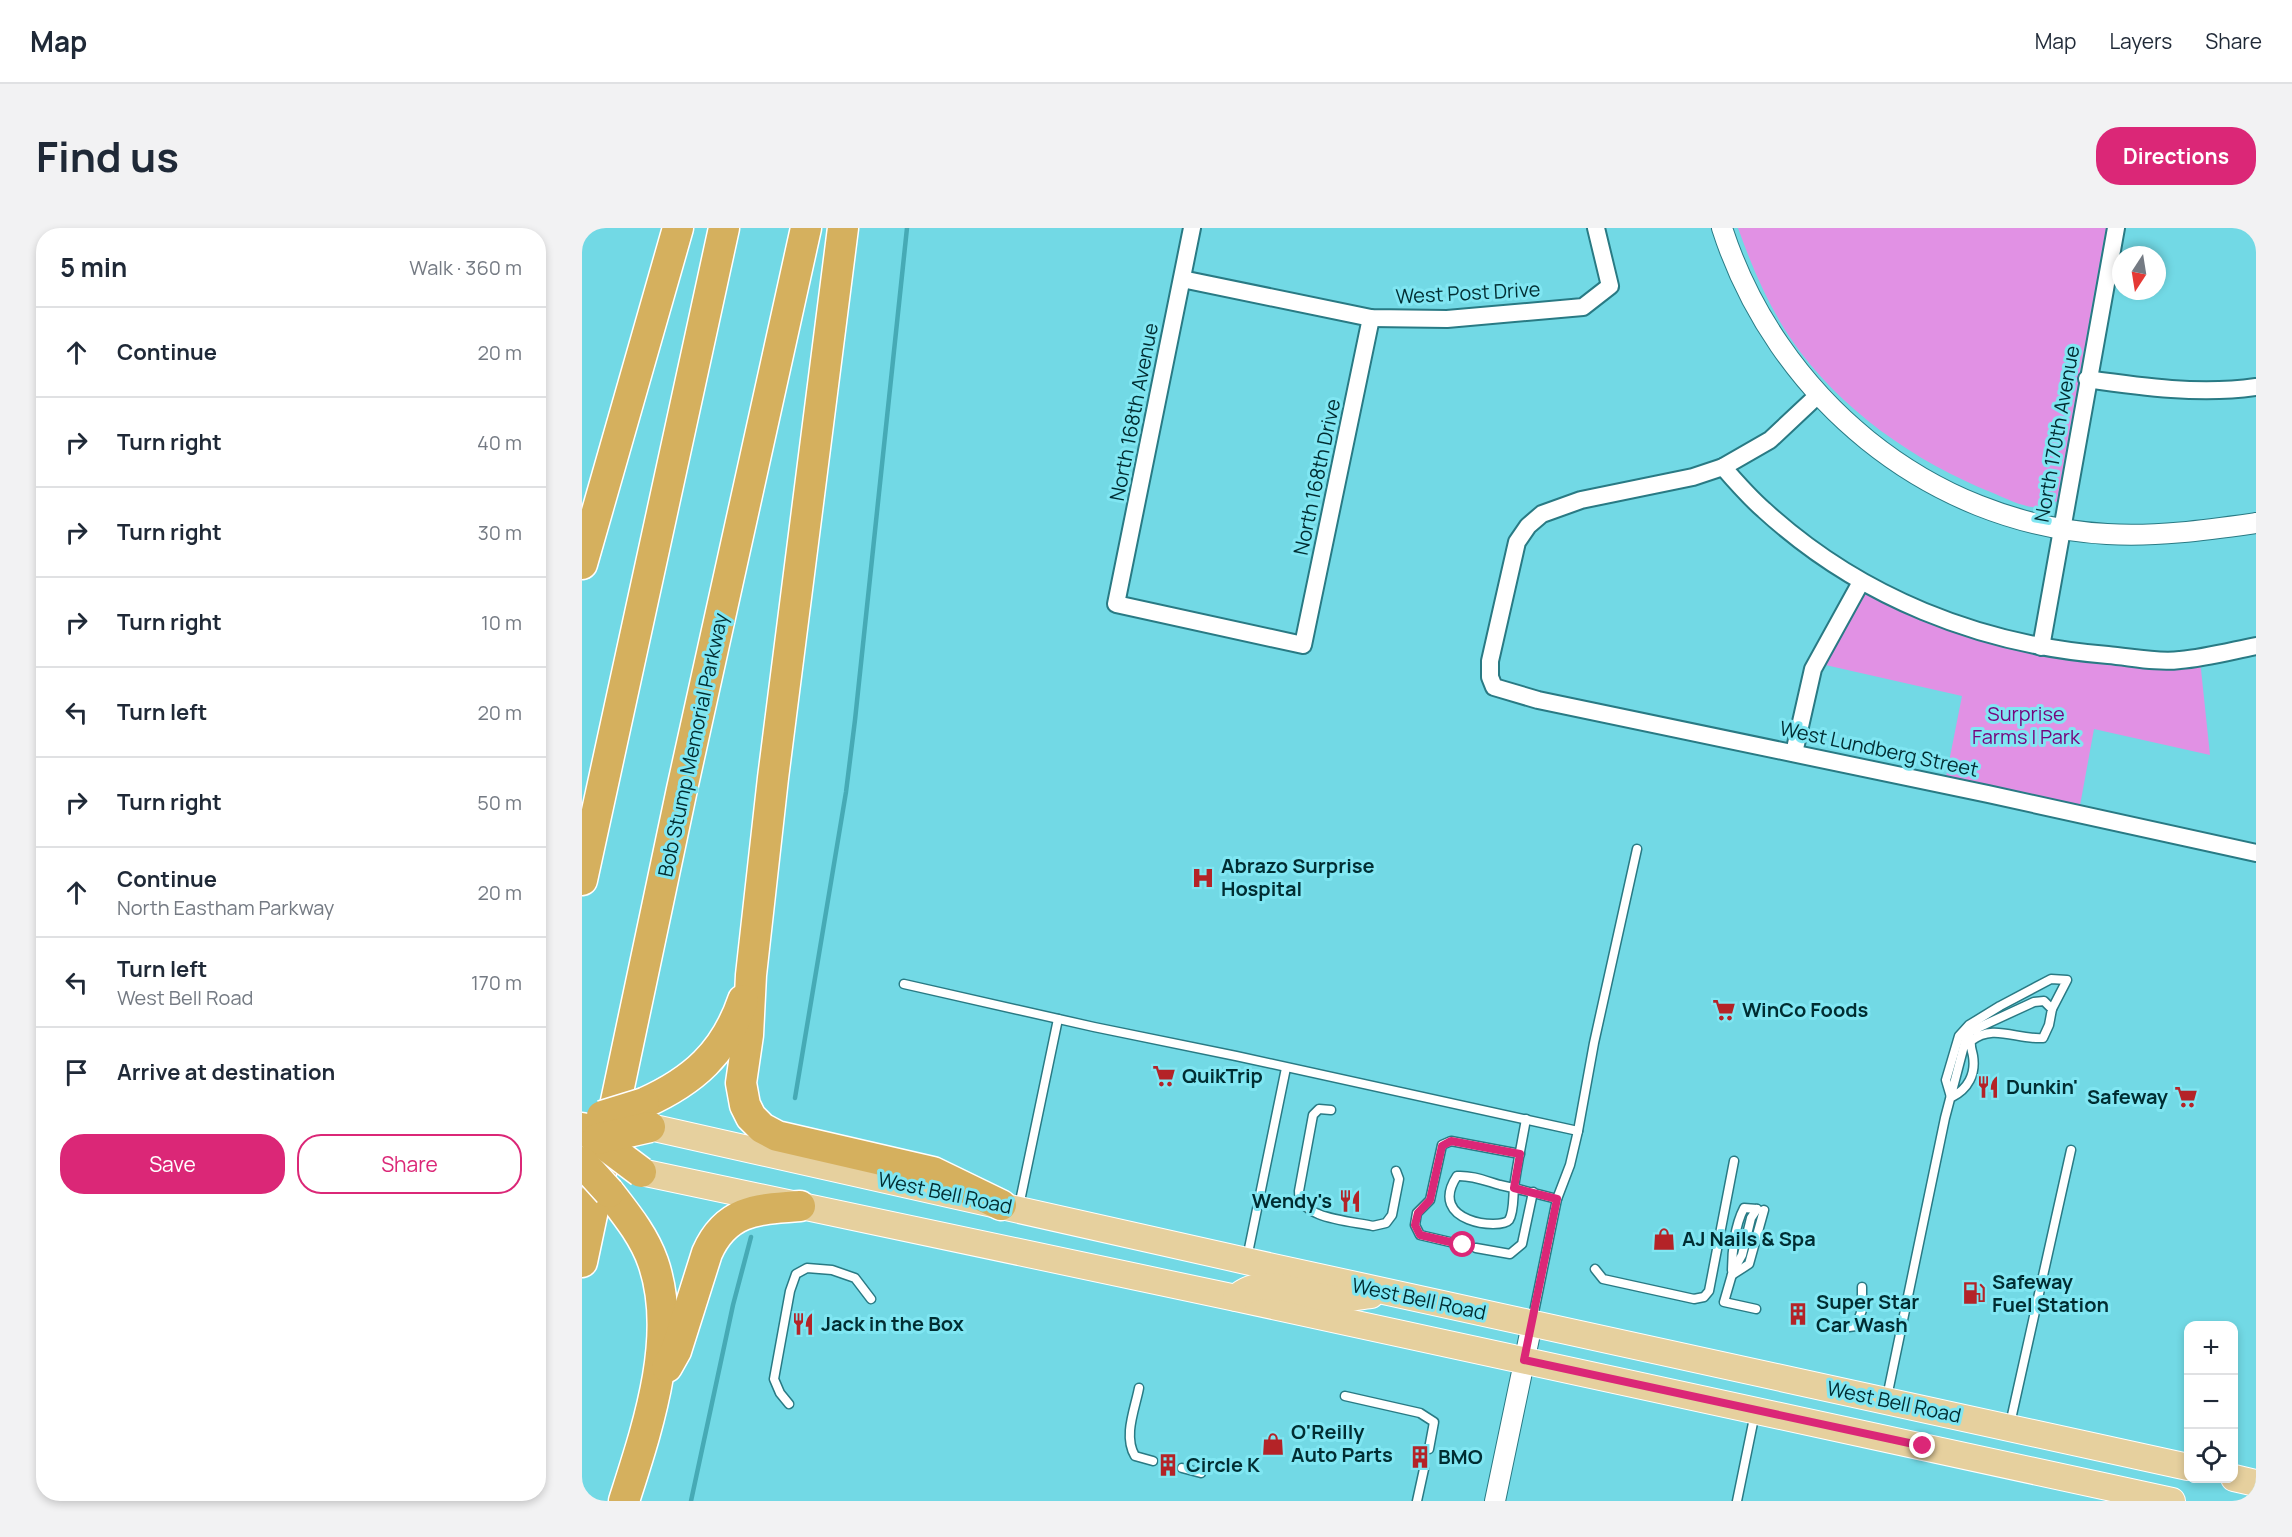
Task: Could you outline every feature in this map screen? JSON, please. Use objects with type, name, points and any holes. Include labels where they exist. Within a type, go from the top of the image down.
[{"type":"highway","points":[[582,564],[678,228]]},
{"type":"highway","points":[[582,880],[724,228]]},
{"type":"highway","name":"Bob Stump Memorial Parkway","points":[[582,1262],[680,801],[806,228]]},
{"type":"highway","points":[[843,228],[751,975],[748,1035],[741,1083],[745,1105],[751,1117],[762,1128],[777,1137],[933,1172],[1010,1207]]},
{"type":"highway","points":[[587,1132],[656,1098],[684,1082],[705,1065],[730,1031],[751,975]]},
{"type":"highway","points":[[587,1132],[650,1127]]},
{"type":"highway","points":[[587,1132],[641,1172]]},
{"type":"highway","points":[[587,1132],[609,1192],[631,1221],[653,1261],[660,1287],[662,1330],[657,1386],[624,1501]]},
{"type":"highway","points":[[657,1386],[676,1351],[713,1239],[727,1223],[753,1211],[800,1206]]},
{"type":"main road","name":"West Bell Road","points":[[650,1127],[1246,1261],[2184,1466]]},
{"type":"main road","name":"West Bell Road","points":[[641,1172],[2001,1462],[2172,1501]]},
{"type":"main road","points":[[1049,1259],[1102,1253],[1213,1277],[1226,1275],[1246,1261]]},
{"type":"main road","points":[[1236,1298],[1252,1286],[1264,1284],[1336,1299],[1388,1292]]},
{"type":"main road","points":[[1881,1437],[1915,1427],[1993,1444],[2009,1427]]},
{"type":"main road","points":[[2001,1462],[2018,1448],[2093,1464],[2140,1457]]},
{"type":"main road","points":[[2238,1479],[2256,1483]]},
{"type":"street","name":"North 168th Avenue","points":[[1192,228],[1116,604],[1303,645]]},
{"type":"street","name":"West Post Drive","points":[[1182,279],[1371,318],[1447,319],[1583,307],[1610,286],[1596,228]]},
{"type":"street","points":[[1722,228],[1741,280],[1791,364],[1818,395],[1866,440],[1944,489],[2005,515],[2062,529],[2105,534],[2147,535],[2256,523]]},
{"type":"street","name":"North 170th Avenue","points":[[2041,647],[2116,228]]},
{"type":"street","name":"North 168th Drive","points":[[1303,645],[1371,318]]},
{"type":"street","points":[[2088,379],[2152,388],[2195,390],[2256,387]]},
{"type":"street","points":[[1818,395],[1770,440],[1723,467],[1763,510],[1815,552],[1861,582],[1948,622],[1989,636],[2041,647],[2179,661],[2256,646]]},
{"type":"street","name":"West Lundberg Street","points":[[1723,467],[1693,477],[1581,500],[1542,514],[1528,526],[1517,542],[1490,661],[1490,677],[1494,687],[1538,699],[2256,853]]},
{"type":"street","points":[[1794,753],[1813,669],[1861,582]]},
{"type":"street","points":[[1495,1501],[1532,1324]]},
{"type":"lane","points":[[1532,1324],[1557,1199],[1570,1165],[1578,1131],[1594,1043],[1637,849]]},
{"type":"lane","points":[[2051,979],[2067,980],[2052,1008],[2043,1038],[2030,1039],[1995,1031],[1979,1034],[1971,1041],[1973,1072],[1960,1093],[1952,1097],[1946,1080],[1959,1036],[1969,1025],[2051,979]]},
{"type":"lane","points":[[904,984],[1578,1131]]},
{"type":"lane","points":[[1886,1401],[1945,1118],[1966,1038],[1971,1031],[2034,1002],[2044,1001],[2052,1008]]},
{"type":"lane","points":[[1010,1207],[1058,1019]]},
{"type":"lane","points":[[1246,1261],[1286,1068]]},
{"type":"lane","points":[[1331,1110],[1319,1109],[1313,1115],[1299,1191],[1299,1198],[1305,1208],[1327,1216],[1373,1226],[1383,1225],[1392,1215],[1399,1179],[1396,1171]]},
{"type":"lane","points":[[1526,1119],[1514,1188],[1511,1216],[1507,1222],[1499,1225],[1461,1218],[1453,1210],[1449,1196],[1457,1176],[1467,1176],[1514,1188],[1533,1192],[1557,1199]]},
{"type":"lane","points":[[1520,1154],[1451,1141],[1442,1146],[1430,1200],[1418,1213],[1415,1225],[1420,1235],[1510,1254],[1522,1244],[1533,1192]]},
{"type":"lane","points":[[2009,1427],[2070,1150]]},
{"type":"lane","points":[[1594,1269],[1604,1279],[1694,1299],[1704,1297],[1709,1291],[1734,1161]]},
{"type":"lane","points":[[1756,1309],[1724,1302],[1732,1275],[1742,1255],[1750,1218],[1760,1210]]},
{"type":"lane","points":[[789,1404],[780,1394],[774,1379],[790,1291],[796,1274],[807,1268],[832,1270],[855,1278],[871,1299]]},
{"type":"lane","points":[[1842,1328],[1856,1326],[1862,1310],[1862,1287]]},
{"type":"lane","points":[[1139,1388],[1129,1437],[1130,1447],[1135,1456],[1153,1461]]},
{"type":"lane","points":[[1345,1396],[1420,1413],[1434,1422],[1429,1449]]},
{"type":"lane","points":[[1737,1501],[1756,1410]]},
{"type":"lane","points":[[1182,1468],[1201,1473]]},
{"type":"lane","points":[[1418,1501],[1424,1468]]},
{"type":"green space","points":[[1738,228],[2106,228],[2057,501],[2050,505],[2034,507],[2008,500],[1935,466],[1881,431],[1855,410],[1810,364],[1791,339],[1761,285]]},
{"type":"green space","name":"Surprise Farms I Park","points":[[1865,592],[1949,628],[2200,660],[2210,755],[2094,729],[2079,811],[1945,782],[1962,696],[1821,664]]},
{"type":"waterway","points":[[795,1098],[846,792],[907,228]]},
{"type":"waterway","points":[[691,1501],[733,1305],[751,1237]]},
{"type":"place","name":"Abrazo Surprise Hospital","points":[[1203,878]]},
{"type":"place","name":"WinCo Foods","points":[[1724,1010]]},
{"type":"place","name":"QuikTrip","points":[[1164,1076]]},
{"type":"place","name":"Dunkin'","points":[[1988,1087]]},
{"type":"place","name":"Safeway","points":[[2186,1097]]},
{"type":"place","name":"Wendy's","points":[[1350,1201]]},
{"type":"place","name":"AJ Nails & Spa","points":[[1664,1239]]},
{"type":"place","name":"Safeway Fuel Station","points":[[1974,1293]]},
{"type":"place","name":"Super Star Car Wash","points":[[1798,1314]]},
{"type":"place","name":"Jack in the Box","points":[[803,1324]]},
{"type":"place","name":"O'Reilly Auto Parts","points":[[1273,1444]]},
{"type":"place","name":"BMO","points":[[1420,1457]]},
{"type":"place","name":"Circle K","points":[[1168,1465]]},
{"type":"route","points":[[1463,1245],[1420,1235],[1415,1225],[1418,1213],[1430,1200],[1442,1146],[1451,1141],[1520,1154],[1514,1188],[1557,1199],[1524,1360],[1923,1446]]}]
